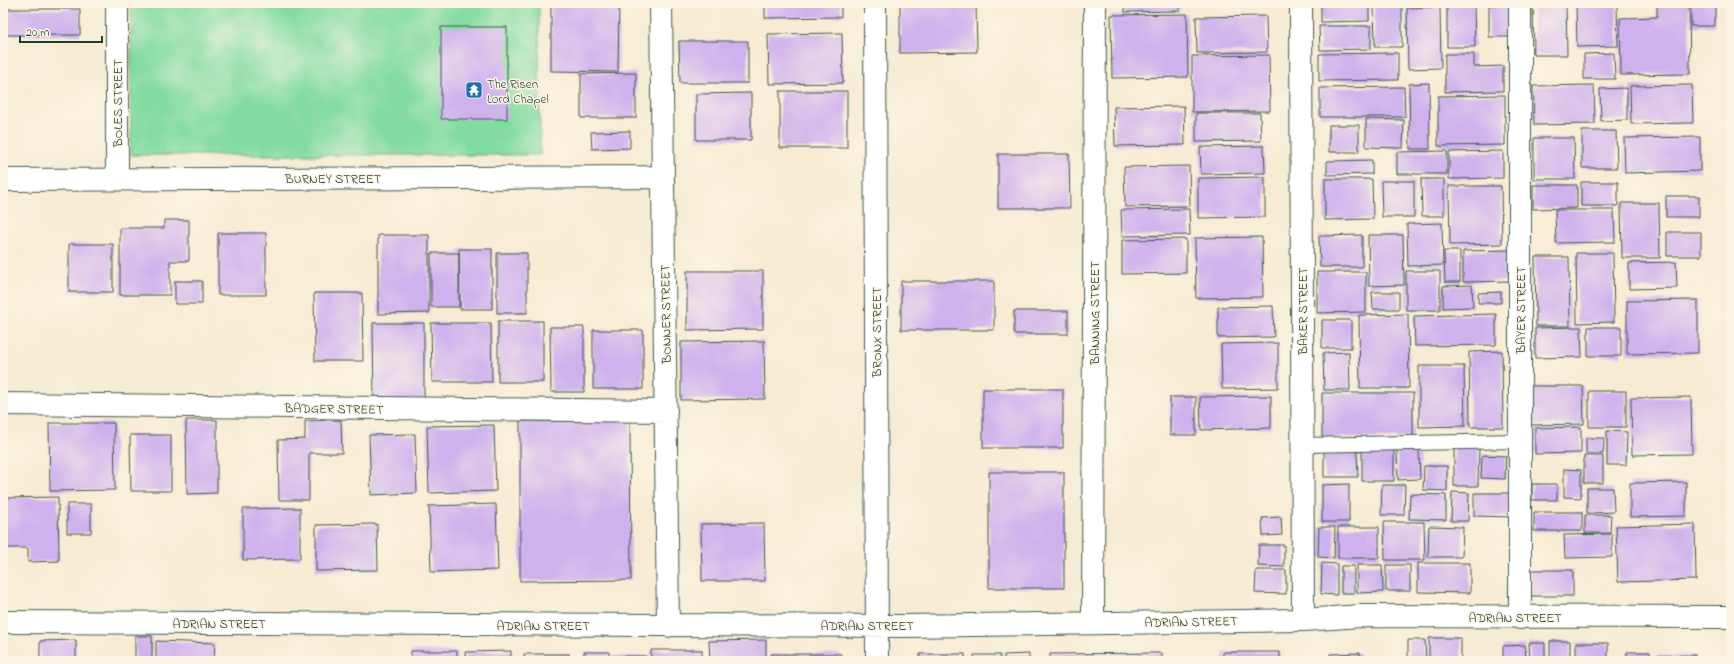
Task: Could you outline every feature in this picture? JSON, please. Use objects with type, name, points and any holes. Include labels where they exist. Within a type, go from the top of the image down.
[{"type":"street","name":"BOLES STREET","points":[[117,3],[117,178]]},
{"type":"street","name":"BONNER STREET","points":[[661,3],[668,626]]},
{"type":"street","name":"BRONX STREET","points":[[875,3],[877,661]]},
{"type":"street","name":"BANNING STREET","points":[[1093,623],[1095,3]]},
{"type":"street","name":"BAKER STREET","points":[[1301,3],[1303,620]]},
{"type":"street","name":"BAYER STREET","points":[[1520,3],[1520,618]]},
{"type":"street","name":"BURNEY STREET","points":[[3,180],[117,178],[663,177]]},
{"type":"street","name":"BADGER STREET","points":[[3,404],[666,411]]},
{"type":"street","name":"ADRIAN STREET","points":[[3,622],[668,626],[1303,620],[1361,616],[1520,618],[1731,617]]},
{"type":"lane","points":[[1302,445],[1520,441]]},
{"type":"green space","points":[[131,3],[539,3],[540,155],[131,155]]},
{"type":"building","points":[[551,3],[619,3],[618,72],[551,71]]},
{"type":"building","points":[[765,3],[841,3],[841,17],[765,18]]},
{"type":"building","points":[[900,3],[976,3],[977,52],[900,53]]},
{"type":"building","points":[[1124,3],[1180,3],[1180,11],[1125,12]]},
{"type":"building","points":[[1321,3],[1369,3],[1369,21],[1321,22]]},
{"type":"building","points":[[1374,3],[1402,3],[1402,47],[1375,47]]},
{"type":"building","points":[[1447,3],[1474,3],[1475,47],[1447,47]]},
{"type":"building","points":[[1533,3],[1566,3],[1567,55],[1534,55]]},
{"type":"building","points":[[1576,3],[1617,3],[1618,46],[1577,47]]},
{"type":"building","points":[[1657,3],[1689,3],[1690,74],[1621,75],[1620,18],[1657,17]]},
{"type":"building","points":[[1691,3],[1715,3],[1715,26],[1691,26]]},
{"type":"building","points":[[1489,5],[1513,5],[1513,37],[1489,37]]},
{"type":"building","points":[[1440,7],[1441,68],[1408,69],[1407,8]]},
{"type":"building","points":[[5,9],[80,9],[80,35],[5,35]]},
{"type":"building","points":[[1187,14],[1188,77],[1112,78],[1111,15]]},
{"type":"building","points":[[1266,16],[1267,52],[1197,53],[1196,17]]},
{"type":"building","points":[[1319,26],[1371,26],[1371,49],[1320,50]]},
{"type":"building","points":[[441,27],[507,27],[507,119],[441,119]]},
{"type":"building","points":[[842,33],[843,83],[769,84],[768,34]]},
{"type":"building","points":[[679,41],[748,41],[748,83],[680,83]]},
{"type":"building","points":[[1398,53],[1398,80],[1319,81],[1319,54]]},
{"type":"building","points":[[1614,53],[1615,79],[1584,79],[1584,54]]},
{"type":"building","points":[[1445,54],[1474,54],[1474,67],[1503,66],[1503,91],[1445,92]]},
{"type":"building","points":[[1269,55],[1270,111],[1192,112],[1192,56]]},
{"type":"building","points":[[636,73],[636,118],[581,118],[581,74]]},
{"type":"building","points":[[1429,83],[1430,149],[1410,149],[1409,84]]},
{"type":"building","points":[[1594,85],[1595,124],[1534,125],[1533,86]]},
{"type":"building","points":[[1692,85],[1693,123],[1631,124],[1630,86]]},
{"type":"building","points":[[1404,87],[1405,117],[1320,117],[1320,88]]},
{"type":"building","points":[[1627,88],[1627,120],[1601,121],[1600,89]]},
{"type":"building","points":[[780,91],[847,91],[847,148],[780,148]]},
{"type":"building","points":[[751,93],[751,140],[696,140],[696,94]]},
{"type":"building","points":[[1505,95],[1505,145],[1438,146],[1438,96]]},
{"type":"building","points":[[1184,106],[1185,145],[1115,146],[1114,107]]},
{"type":"building","points":[[1196,113],[1260,113],[1261,141],[1196,142]]},
{"type":"building","points":[[1366,119],[1404,120],[1403,148],[1366,147]]},
{"type":"building","points":[[1329,125],[1359,125],[1359,152],[1329,152]]},
{"type":"building","points":[[630,131],[630,148],[592,149],[591,132]]},
{"type":"building","points":[[1582,131],[1616,131],[1617,168],[1582,168]]},
{"type":"building","points":[[1700,137],[1700,171],[1625,173],[1624,138]]},
{"type":"building","points":[[1534,138],[1574,138],[1575,179],[1534,179]]},
{"type":"building","points":[[1264,146],[1265,173],[1201,174],[1200,147]]},
{"type":"building","points":[[1447,151],[1447,174],[1397,174],[1397,152]]},
{"type":"building","points":[[1503,151],[1503,178],[1449,179],[1449,152]]},
{"type":"building","points":[[998,154],[1069,154],[1070,208],[998,208]]},
{"type":"building","points":[[1372,160],[1372,174],[1327,175],[1327,161]]},
{"type":"building","points":[[1189,166],[1190,206],[1125,207],[1124,167]]},
{"type":"building","points":[[1265,177],[1265,217],[1198,218],[1198,178]]},
{"type":"building","points":[[1325,179],[1372,179],[1373,219],[1325,220]]},
{"type":"building","points":[[1421,179],[1444,179],[1444,216],[1422,216]]},
{"type":"building","points":[[1381,181],[1414,181],[1414,217],[1382,217]]},
{"type":"building","points":[[1581,182],[1618,182],[1618,206],[1581,206]]},
{"type":"building","points":[[1533,185],[1577,185],[1577,208],[1533,209]]},
{"type":"building","points":[[1449,186],[1501,186],[1502,244],[1450,245]]},
{"type":"building","points":[[1666,196],[1699,196],[1699,217],[1666,217]]},
{"type":"building","points":[[1621,203],[1659,203],[1660,258],[1622,258]]},
{"type":"building","points":[[1189,209],[1190,235],[1122,236],[1121,210]]},
{"type":"building","points":[[1555,210],[1614,210],[1615,242],[1556,243]]},
{"type":"building","points":[[164,220],[189,220],[189,261],[170,261],[170,295],[120,295],[120,228],[164,228]]},
{"type":"building","points":[[1442,223],[1443,265],[1408,266],[1407,224]]},
{"type":"building","points":[[1667,232],[1701,232],[1701,256],[1667,256]]},
{"type":"building","points":[[218,233],[266,233],[266,295],[218,295]]},
{"type":"building","points":[[378,235],[429,235],[429,313],[378,314]]},
{"type":"building","points":[[1362,235],[1362,267],[1320,267],[1319,236]]},
{"type":"building","points":[[1368,235],[1403,235],[1404,285],[1369,286]]},
{"type":"building","points":[[1262,237],[1263,297],[1196,298],[1195,238]]},
{"type":"building","points":[[1186,239],[1186,273],[1122,274],[1122,240]]},
{"type":"building","points":[[69,244],[113,244],[113,292],[69,292]]},
{"type":"building","points":[[459,249],[492,249],[492,309],[460,309]]},
{"type":"building","points":[[1511,250],[1511,281],[1463,282],[1463,251]]},
{"type":"building","points":[[1444,251],[1460,251],[1460,282],[1445,282]]},
{"type":"building","points":[[431,253],[459,253],[459,307],[431,307]]},
{"type":"building","points":[[497,253],[527,253],[527,313],[497,313]]},
{"type":"building","points":[[1576,253],[1613,253],[1614,322],[1577,323]]},
{"type":"building","points":[[1535,257],[1569,257],[1570,326],[1536,326]]},
{"type":"building","points":[[1676,262],[1677,288],[1629,289],[1629,263]]},
{"type":"building","points":[[687,271],[763,271],[763,329],[687,330]]},
{"type":"building","points":[[1406,271],[1440,271],[1440,310],[1406,310]]},
{"type":"building","points":[[1317,272],[1366,272],[1366,312],[1317,313]]},
{"type":"building","points":[[175,281],[202,281],[202,304],[175,304]]},
{"type":"building","points":[[901,281],[994,281],[994,330],[901,330]]},
{"type":"building","points":[[1472,285],[1473,307],[1443,308],[1443,286]]},
{"type":"building","points":[[1372,292],[1399,292],[1399,309],[1373,309]]},
{"type":"building","points":[[1501,292],[1501,303],[1478,303],[1478,293]]},
{"type":"building","points":[[314,293],[362,293],[363,361],[315,361]]},
{"type":"building","points":[[1698,300],[1698,353],[1627,354],[1627,301]]},
{"type":"building","points":[[1273,306],[1274,337],[1218,338],[1218,307]]},
{"type":"building","points":[[1014,311],[1068,311],[1068,334],[1014,334]]},
{"type":"building","points":[[1408,314],[1409,388],[1360,388],[1359,315]]},
{"type":"building","points":[[1496,314],[1496,345],[1415,346],[1414,316]]},
{"type":"building","points":[[1322,320],[1351,320],[1351,348],[1322,348]]},
{"type":"building","points":[[498,321],[543,321],[543,382],[498,382]]},
{"type":"building","points":[[373,323],[424,323],[424,403],[374,403]]},
{"type":"building","points":[[431,323],[491,323],[492,382],[432,382]]},
{"type":"building","points":[[550,327],[584,327],[584,392],[551,392]]},
{"type":"building","points":[[1581,327],[1582,357],[1535,358],[1535,328]]},
{"type":"building","points":[[1588,327],[1621,327],[1621,356],[1588,356]]},
{"type":"building","points":[[593,330],[643,330],[643,389],[593,389]]},
{"type":"building","points":[[764,341],[765,399],[681,400],[681,342]]},
{"type":"building","points":[[1278,343],[1278,388],[1222,389],[1221,344]]},
{"type":"building","points":[[1502,351],[1503,427],[1470,427],[1469,352]]},
{"type":"building","points":[[1349,352],[1350,390],[1324,390],[1323,353]]},
{"type":"building","points":[[1419,366],[1464,366],[1465,426],[1419,427]]},
{"type":"building","points":[[1530,386],[1583,386],[1584,424],[1531,425]]},
{"type":"building","points":[[983,389],[1063,389],[1063,448],[983,448]]},
{"type":"building","points":[[1589,391],[1626,391],[1626,427],[1589,427]]},
{"type":"building","points":[[1322,393],[1413,393],[1413,438],[1322,438]]},
{"type":"building","points":[[1271,396],[1271,428],[1201,430],[1200,397]]},
{"type":"building","points":[[1170,397],[1196,397],[1196,435],[1170,435]]},
{"type":"building","points":[[1691,397],[1692,454],[1632,455],[1631,398]]},
{"type":"building","points":[[186,420],[217,420],[217,493],[187,494]]},
{"type":"building","points":[[341,420],[342,453],[309,453],[309,500],[279,500],[278,440],[305,439],[305,421]]},
{"type":"building","points":[[520,421],[630,421],[631,580],[520,581]]},
{"type":"building","points":[[49,423],[114,423],[115,490],[50,491]]},
{"type":"building","points":[[494,425],[496,491],[429,493],[427,426]]},
{"type":"building","points":[[1581,427],[1581,453],[1535,454],[1535,428]]},
{"type":"building","points":[[1607,431],[1627,432],[1626,465],[1607,465]]},
{"type":"building","points":[[415,434],[417,493],[371,495],[369,435]]},
{"type":"building","points":[[130,435],[171,435],[171,491],[131,491]]},
{"type":"building","points":[[1586,438],[1604,438],[1603,454],[1586,454]]},
{"type":"building","points":[[1454,446],[1479,446],[1478,486],[1454,486]]},
{"type":"building","points":[[1362,448],[1394,448],[1394,481],[1362,481]]},
{"type":"building","points":[[1324,449],[1357,449],[1358,477],[1324,477]]},
{"type":"building","points":[[1397,450],[1419,450],[1420,479],[1398,480]]},
{"type":"building","points":[[1482,455],[1506,456],[1505,479],[1481,478]]},
{"type":"building","points":[[1584,456],[1603,456],[1603,483],[1584,483]]},
{"type":"building","points":[[1424,466],[1447,466],[1447,491],[1423,490]]},
{"type":"building","points":[[1564,469],[1581,470],[1581,498],[1564,497]]},
{"type":"building","points":[[989,472],[1064,472],[1064,588],[989,588]]},
{"type":"building","points":[[1686,482],[1686,516],[1630,517],[1630,483]]},
{"type":"building","points":[[1349,484],[1349,522],[1322,522],[1322,485]]},
{"type":"building","points":[[1532,484],[1557,484],[1557,500],[1532,500]]},
{"type":"building","points":[[1382,485],[1405,485],[1404,515],[1381,515]]},
{"type":"building","points":[[1587,488],[1613,488],[1614,512],[1587,513]]},
{"type":"building","points":[[1452,492],[1469,493],[1468,521],[1451,521]]},
{"type":"building","points":[[1474,493],[1513,493],[1513,517],[1474,516]]},
{"type":"building","points":[[1410,494],[1446,495],[1446,520],[1409,519]]},
{"type":"building","points":[[58,497],[59,561],[28,562],[28,548],[3,548],[3,498]]},
{"type":"building","points":[[67,504],[91,504],[91,533],[67,533]]},
{"type":"building","points":[[496,504],[498,570],[431,572],[429,506]]},
{"type":"building","points":[[300,508],[300,559],[243,560],[243,509]]},
{"type":"building","points":[[1534,512],[1582,512],[1582,531],[1534,531]]},
{"type":"building","points":[[1585,515],[1611,515],[1610,533],[1585,533]]},
{"type":"building","points":[[1281,517],[1282,535],[1263,536],[1262,518]]},
{"type":"building","points":[[1384,522],[1424,522],[1425,560],[1385,560]]},
{"type":"building","points":[[764,523],[765,581],[702,581],[701,524]]},
{"type":"building","points":[[377,524],[378,570],[316,571],[316,525]]},
{"type":"building","points":[[1695,524],[1696,580],[1618,582],[1616,526]]},
{"type":"building","points":[[1429,526],[1463,527],[1462,557],[1428,557]]},
{"type":"building","points":[[1319,527],[1335,527],[1334,558],[1318,557]]},
{"type":"building","points":[[1338,527],[1379,527],[1379,558],[1338,558]]},
{"type":"building","points":[[1612,534],[1612,557],[1565,558],[1564,535]]},
{"type":"building","points":[[1259,545],[1284,545],[1284,567],[1258,566]]},
{"type":"building","points":[[1322,563],[1337,564],[1337,595],[1321,594]]},
{"type":"building","points":[[1418,563],[1470,563],[1470,593],[1418,592]]},
{"type":"building","points":[[1357,565],[1382,565],[1383,592],[1357,593]]},
{"type":"building","points":[[1386,565],[1410,565],[1410,591],[1386,591]]},
{"type":"building","points":[[1341,566],[1354,566],[1354,593],[1341,593]]},
{"type":"building","points":[[1256,570],[1286,570],[1286,594],[1255,593]]},
{"type":"building","points":[[1530,570],[1573,570],[1573,596],[1530,596]]},
{"type":"building","points":[[135,636],[152,636],[152,661],[135,661]]},
{"type":"building","points":[[1429,638],[1461,638],[1461,661],[1429,661]]},
{"type":"building","points":[[76,640],[76,661],[40,661],[40,641]]},
{"type":"building","points":[[766,640],[766,661],[710,661],[709,641]]},
{"type":"building","points":[[1408,640],[1425,640],[1426,661],[1408,661]]},
{"type":"building","points":[[156,641],[215,643],[214,661],[156,661]]},
{"type":"building","points":[[1550,641],[1570,641],[1570,661],[1550,661]]},
{"type":"building","points":[[1529,643],[1545,643],[1545,661],[1530,661]]},
{"type":"building","points":[[1576,643],[1608,643],[1608,661],[1576,661]]},
{"type":"building","points":[[1525,645],[1526,661],[1503,661],[1503,646]]},
{"type":"building","points":[[651,650],[702,650],[702,661],[651,661]]},
{"type":"building","points":[[411,651],[457,651],[457,661],[411,661]]},
{"type":"building","points":[[511,651],[511,661],[466,661],[465,652]]},
{"type":"building","points":[[584,652],[609,652],[609,661],[584,661]]},
{"type":"building","points":[[1223,652],[1280,652],[1280,661],[1223,661]]},
{"type":"building","points":[[1627,652],[1650,652],[1650,661],[1627,661]]},
{"type":"building","points":[[1162,653],[1162,661],[1050,661],[1050,654]]},
{"type":"building","points":[[1360,653],[1360,661],[1330,661],[1330,654]]},
{"type":"building","points":[[524,654],[569,654],[569,661],[524,661]]},
{"type":"building","points":[[771,654],[841,654],[841,661],[771,661]]},
{"type":"building","points":[[920,654],[965,654],[965,661],[920,661]]},
{"type":"building","points":[[1029,654],[1029,661],[1004,661],[1004,655]]},
{"type":"building","points":[[974,655],[1000,655],[1000,661],[974,661]]},
{"type":"building","points":[[1695,655],[1696,661],[1656,661],[1656,656]]},
{"type":"building","points":[[612,656],[646,656],[646,661],[612,661]]},
{"type":"place","name":"The Risen Lord Chapel","points":[[474,90]]}]
